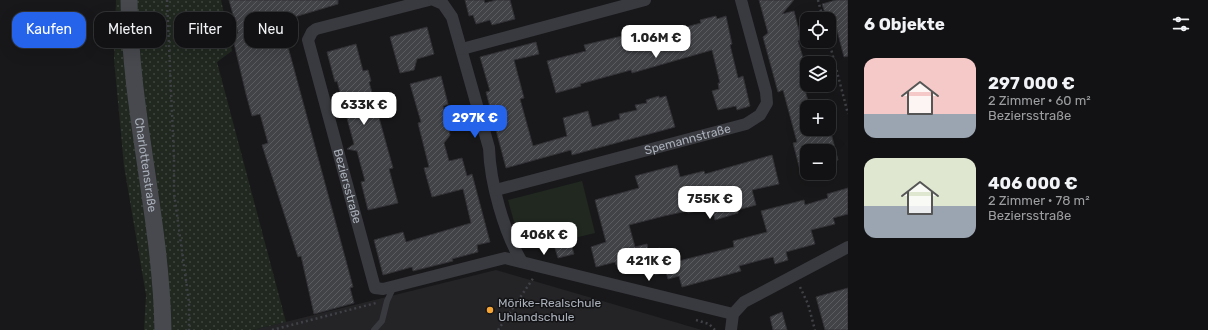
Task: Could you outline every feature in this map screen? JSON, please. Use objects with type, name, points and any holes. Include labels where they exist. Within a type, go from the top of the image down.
[{"type":"main road","name":"Charlottenstraße","points":[[129,0],[129,12]]},
{"type":"main road","points":[[133,12],[137,0]]},
{"type":"main road","name":"Charlottenstraße","points":[[132,48],[162,297],[162,330]]},
{"type":"street","name":"Beziersstraße","points":[[429,0],[316,30],[310,35],[308,40],[373,285],[378,289],[394,286],[498,259],[511,258],[733,314]]},
{"type":"street","points":[[462,49],[645,0]]},
{"type":"street","name":"Spemannstraße","points":[[496,190],[754,121],[760,115],[767,103],[766,92],[741,0]]},
{"type":"street","points":[[440,1],[452,17],[489,148],[490,166],[508,234],[522,262]]},
{"type":"street","points":[[731,330],[733,314],[744,302],[848,247]]},
{"type":"lane","points":[[374,330],[382,321],[387,301],[394,286]]},
{"type":"path","points":[[167,0],[174,158],[174,193],[189,302],[189,330]]},
{"type":"path","points":[[818,0],[821,12]]},
{"type":"path","points":[[831,48],[848,114]]},
{"type":"path","points":[[793,275],[805,296],[815,330]]},
{"type":"path","points":[[498,330],[534,277]]},
{"type":"path","points":[[272,330],[387,301]]},
{"type":"shaded area","points":[[116,0],[221,0],[224,12],[174,12],[174,48],[231,48],[232,51],[217,62],[286,322],[253,330],[144,330],[146,295],[124,166],[114,59],[114,48],[166,48],[166,12],[116,12]]},
{"type":"shaded area","points":[[582,181],[595,233],[550,244],[516,229],[508,200]]},
{"type":"shaded area","name":"Mörike-Realschule Uhlandschule","points":[[496,270],[702,330],[253,330]]},
{"type":"building","points":[[229,0],[338,0],[338,4],[298,16],[298,12],[244,12],[244,48],[288,48],[353,287],[350,288],[354,303],[314,314],[301,256],[298,257],[262,145],[268,143],[260,114],[252,116],[246,94],[235,48],[236,34],[238,33],[236,26],[236,12],[232,12]]},
{"type":"building","points":[[465,0],[484,0],[485,3],[496,0],[510,0],[515,19],[492,25],[490,20],[476,24],[473,15],[469,16]]},
{"type":"building","points":[[759,0],[794,0],[782,14],[794,11],[800,34],[800,39],[798,41],[802,56],[800,56],[800,92],[806,92],[808,100],[800,100],[800,136],[832,136],[834,144],[800,144],[800,170],[793,143],[797,142],[783,90],[778,92],[763,37],[768,33]]},
{"type":"building","points":[[836,0],[848,0],[848,56],[844,57],[836,26],[836,12],[825,12],[822,4]]},
{"type":"building","points":[[716,16],[717,19],[726,16],[732,44],[730,45],[738,78],[743,76],[750,106],[737,110],[736,106],[718,110],[712,91],[719,89],[718,83],[720,83],[712,50],[632,73],[631,70],[580,84],[581,86],[556,93],[547,61],[586,51],[584,45],[635,33],[637,39],[652,36],[701,23],[700,20]]},
{"type":"building","points":[[427,27],[434,54],[417,59],[414,70],[400,73],[390,37]]},
{"type":"building","points":[[536,42],[539,54],[514,60],[524,98],[520,99],[533,146],[567,136],[563,118],[588,111],[592,127],[620,119],[619,114],[637,110],[635,105],[647,103],[646,100],[659,96],[659,98],[666,96],[675,127],[572,155],[571,150],[506,168],[486,92],[490,91],[480,57]]},
{"type":"building","points":[[356,44],[363,71],[368,70],[371,81],[369,82],[393,168],[389,169],[398,203],[368,210],[361,182],[365,181],[357,151],[347,149],[354,144],[337,81],[335,82],[327,52]]},
{"type":"building","points":[[441,76],[448,104],[443,106],[450,135],[444,143],[449,161],[462,158],[467,176],[472,174],[490,242],[477,245],[478,252],[452,259],[453,261],[413,271],[412,267],[383,275],[374,240],[403,232],[406,242],[471,223],[463,189],[432,197],[424,168],[429,167],[418,123],[421,122],[410,84]]},
{"type":"building","points":[[772,155],[779,184],[752,190],[756,205],[738,210],[738,213],[715,220],[712,207],[688,213],[687,211],[629,225],[635,247],[647,244],[648,251],[660,248],[661,255],[673,252],[675,262],[734,247],[733,241],[767,232],[761,211],[804,200],[805,205],[828,198],[827,194],[848,188],[848,214],[833,218],[835,224],[811,230],[815,244],[786,252],[788,260],[775,264],[773,257],[761,260],[739,266],[741,271],[682,287],[679,276],[668,279],[666,272],[655,275],[654,270],[642,273],[640,266],[627,269],[626,263],[616,265],[615,262],[596,267],[591,247],[606,242],[595,200],[639,188],[635,176],[677,165],[680,177],[704,171],[705,174]]},
{"type":"building","points":[[570,240],[574,254],[558,258],[554,245]]},
{"type":"building","points":[[848,288],[848,330],[825,330],[816,297]]},
{"type":"building","points":[[782,312],[787,330],[773,330],[770,317]]},
{"type":"place","name":"Mörike-Realschule Uhlandschule","points":[[490,310]]}]
